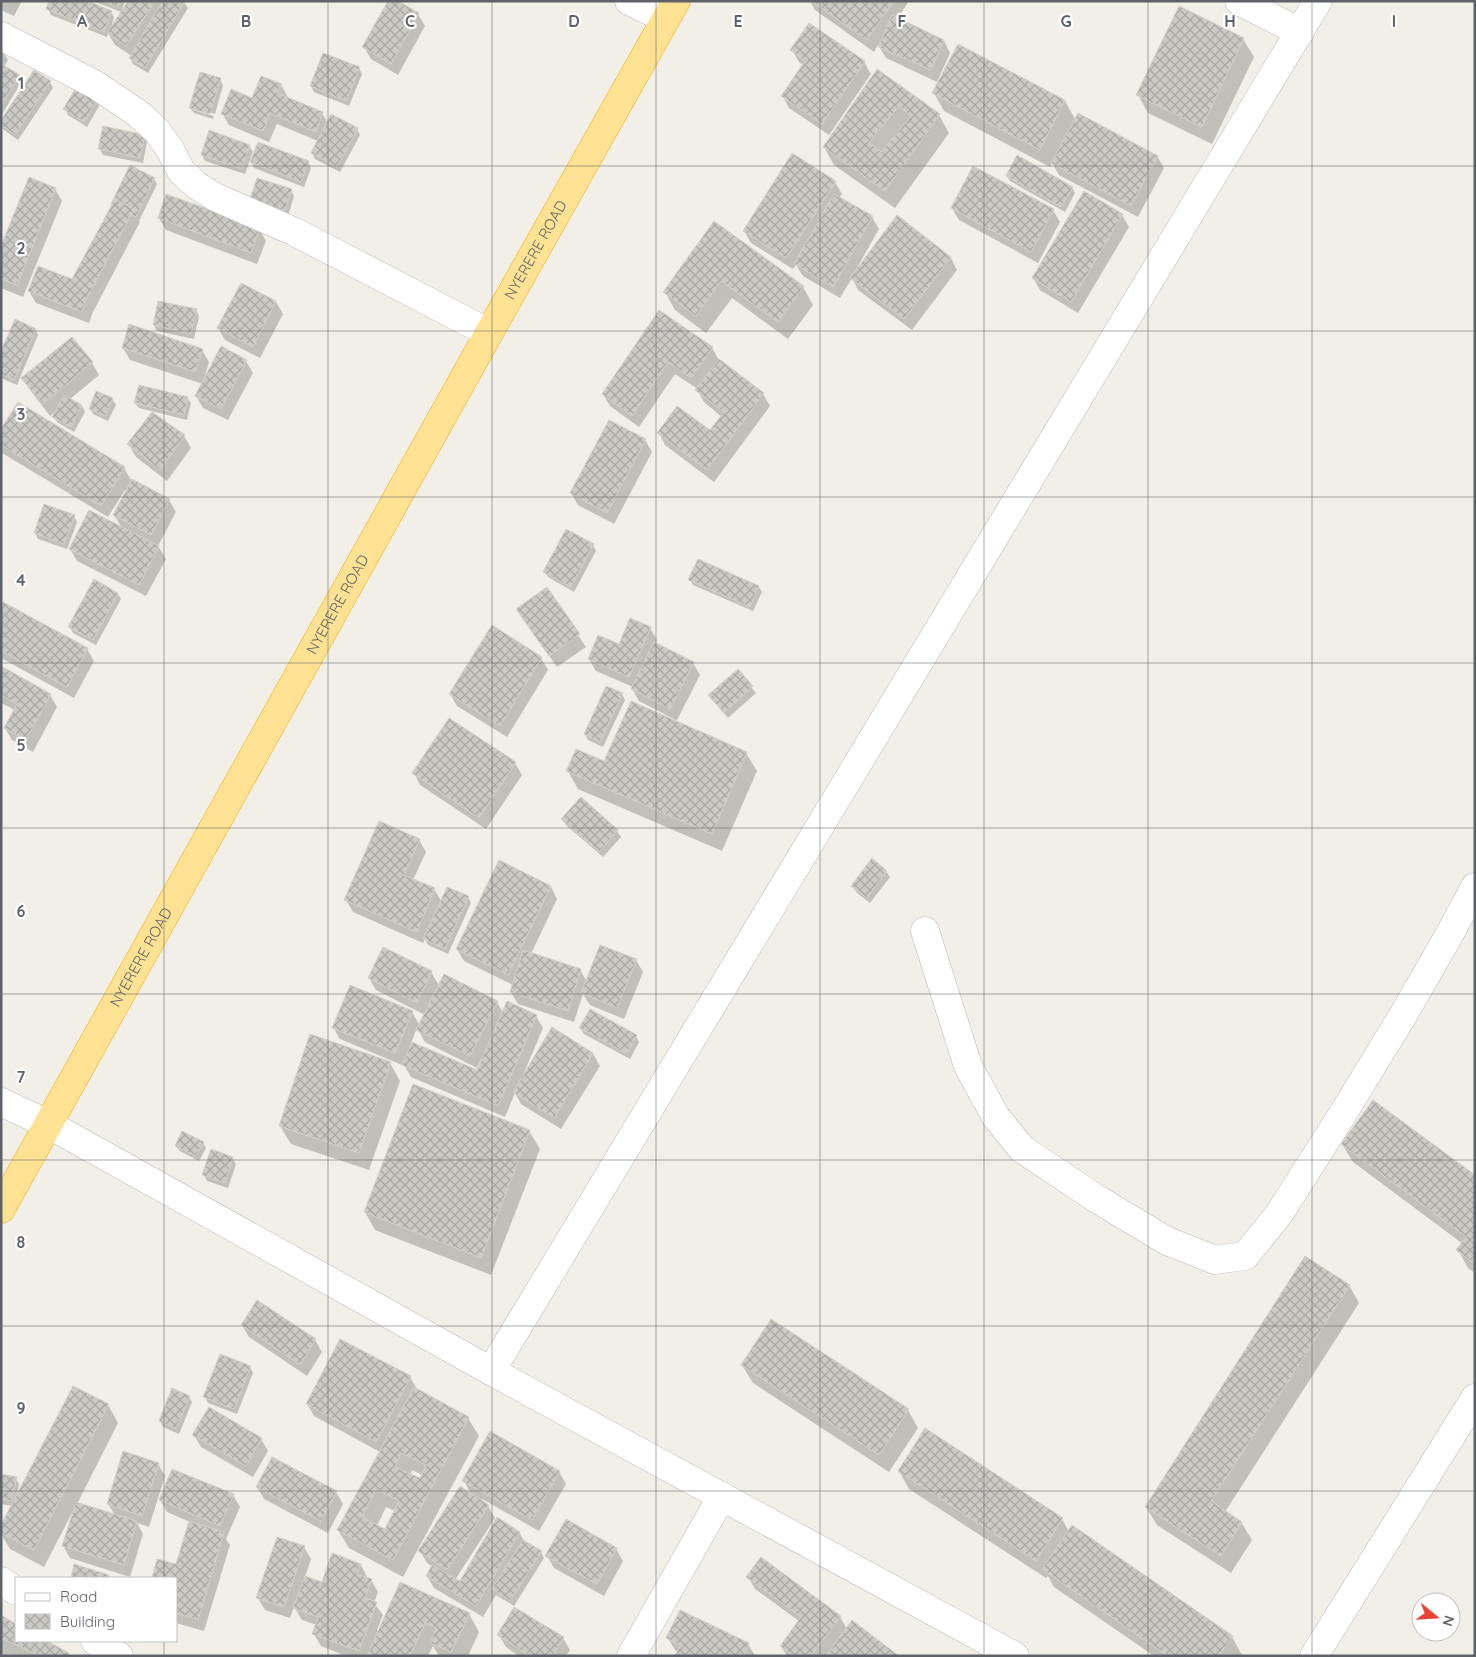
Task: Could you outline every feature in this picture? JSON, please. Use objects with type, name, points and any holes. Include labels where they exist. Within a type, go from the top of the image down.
[{"type":"highway","name":"NYERERE ROAD","points":[[1,1209],[671,10]]},
{"type":"street","points":[[629,1],[671,10]]},
{"type":"street","points":[[1239,1],[1300,32]]},
{"type":"street","points":[[491,1371],[1318,1]]},
{"type":"street","points":[[1,36],[96,85],[140,115],[157,131],[171,151],[181,171],[196,185],[215,197],[295,232],[489,333]]},
{"type":"street","points":[[925,930],[968,1066],[996,1118],[1022,1149],[1097,1199],[1167,1241],[1215,1260],[1245,1256],[1279,1214],[1402,1017],[1475,887]]},
{"type":"street","points":[[1,1102],[48,1124],[491,1371],[1015,1656]]},
{"type":"street","points":[[1314,1656],[1475,1398]]},
{"type":"street","points":[[631,1656],[722,1496]]},
{"type":"street","points":[[1,1582],[15,1590]]},
{"type":"street","points":[[97,1642],[119,1656]]},
{"type":"building","points":[[49,1],[88,1],[112,11],[104,32],[46,9]]},
{"type":"building","points":[[103,1],[120,1],[118,7]]},
{"type":"building","points":[[128,1],[155,1],[126,46],[107,33]]},
{"type":"building","points":[[163,1],[185,1],[145,68],[129,58]]},
{"type":"building","points":[[388,1],[398,1],[419,13],[391,64],[362,47]]},
{"type":"building","points":[[811,1],[894,1],[867,40]]},
{"type":"building","points":[[1179,6],[1244,38],[1202,127],[1136,95]]},
{"type":"building","points":[[892,15],[944,40],[931,70],[878,47]]},
{"type":"building","points":[[809,23],[865,61],[822,124],[781,96],[805,61],[790,50]]},
{"type":"building","points":[[958,44],[1065,100],[1040,150],[932,93]]},
{"type":"building","points":[[323,53],[360,67],[346,101],[310,86]]},
{"type":"building","points":[[3,65],[20,75],[1,106],[1,67]]},
{"type":"building","points":[[877,69],[940,114],[885,191],[823,147]],"holes":[[[899,106],[911,116],[881,152],[869,142]]]},
{"type":"building","points":[[34,70],[51,81],[15,135],[1,125],[1,120]]},
{"type":"building","points":[[200,72],[221,78],[210,114],[189,108]]},
{"type":"building","points":[[261,76],[282,84],[277,93],[323,112],[316,132],[270,113],[263,131],[221,114],[231,89],[252,98]]},
{"type":"building","points":[[76,88],[97,100],[84,122],[63,109]]},
{"type":"building","points":[[1078,113],[1158,156],[1131,206],[1051,163]]},
{"type":"building","points":[[331,114],[358,128],[337,167],[311,153]]},
{"type":"building","points":[[103,126],[145,135],[140,158],[98,149]]},
{"type":"building","points":[[209,130],[250,145],[242,169],[201,155]]},
{"type":"building","points":[[258,142],[309,161],[301,182],[250,162]]},
{"type":"building","points":[[792,153],[836,181],[786,258],[743,231]]},
{"type":"building","points":[[1017,155],[1073,187],[1061,207],[1006,176]]},
{"type":"building","points":[[130,165],[155,178],[136,217],[111,204]]},
{"type":"building","points":[[973,166],[1054,209],[1031,252],[951,208]]},
{"type":"building","points":[[29,177],[56,188],[17,285],[1,279],[1,246]]},
{"type":"building","points":[[257,178],[292,189],[285,211],[250,199]]},
{"type":"building","points":[[1084,191],[1123,214],[1071,302],[1032,278]]},
{"type":"building","points":[[166,194],[260,228],[251,253],[158,218]]},
{"type":"building","points":[[834,194],[873,216],[833,287],[794,264]]},
{"type":"building","points":[[115,199],[134,209],[86,300],[82,312],[28,291],[38,266],[72,279]]},
{"type":"building","points":[[897,215],[951,257],[904,319],[850,278]]},
{"type":"building","points":[[714,221],[804,286],[778,322],[721,281],[696,316],[663,292]]},
{"type":"building","points":[[241,283],[276,301],[253,347],[217,328]]},
{"type":"building","points":[[158,301],[197,309],[191,334],[153,325]]},
{"type":"building","points":[[659,310],[713,347],[691,378],[668,362],[632,416],[602,394]]},
{"type":"building","points":[[15,319],[36,329],[14,380],[1,374],[1,351]]},
{"type":"building","points":[[129,324],[203,349],[195,372],[122,348]]},
{"type":"building","points":[[72,337],[93,362],[43,404],[21,378]]},
{"type":"building","points":[[221,346],[247,360],[221,409],[195,396]]},
{"type":"building","points":[[719,359],[764,393],[707,470],[657,433],[677,406],[710,430],[724,412],[695,390]]},
{"type":"building","points":[[139,385],[188,397],[184,415],[134,403]]},
{"type":"building","points":[[96,391],[113,398],[105,416],[89,409]]},
{"type":"building","points":[[64,395],[82,405],[71,427],[52,417]]},
{"type":"building","points":[[18,402],[125,467],[101,506],[1,445],[1,429]]},
{"type":"building","points":[[152,412],[185,435],[160,470],[127,444]]},
{"type":"building","points":[[609,420],[646,439],[607,513],[570,493]]},
{"type":"building","points":[[132,479],[170,499],[151,535],[113,515]]},
{"type":"building","points":[[44,504],[75,515],[64,544],[34,533]]},
{"type":"building","points":[[89,510],[159,546],[139,585],[69,549]]},
{"type":"building","points":[[566,529],[594,544],[571,587],[543,572]]},
{"type":"building","points":[[698,559],[759,586],[750,607],[688,580]]},
{"type":"building","points":[[94,579],[118,593],[93,640],[68,627]]},
{"type":"building","points":[[547,587],[580,634],[549,656],[516,609]]},
{"type":"building","points":[[3,602],[88,648],[67,687],[1,651],[1,606]]},
{"type":"building","points":[[630,618],[651,627],[629,677],[588,659],[598,635],[619,644]]},
{"type":"building","points":[[492,625],[542,657],[500,726],[449,694]]},
{"type":"building","points":[[654,642],[694,662],[670,709],[631,689]]},
{"type":"building","points":[[1,666],[51,694],[26,740],[4,728],[17,704],[1,695]]},
{"type":"building","points":[[738,669],[753,686],[724,713],[708,695]]},
{"type":"building","points":[[606,686],[623,693],[600,742],[584,734]]},
{"type":"building","points":[[631,701],[747,752],[712,834],[566,771],[576,749],[604,761]]},
{"type":"building","points":[[449,718],[516,762],[479,818],[412,773]]},
{"type":"building","points":[[581,797],[618,830],[599,852],[561,819]]},
{"type":"building","points":[[379,821],[420,839],[404,875],[435,888],[417,932],[344,900]]},
{"type":"building","points":[[872,858],[887,871],[867,898],[851,886]]},
{"type":"building","points":[[499,860],[551,886],[508,975],[456,949]]},
{"type":"building","points":[[447,887],[469,896],[445,949],[423,939]]},
{"type":"building","points":[[600,945],[637,959],[617,1008],[581,993]]},
{"type":"building","points":[[383,947],[432,971],[417,1003],[368,978]]},
{"type":"building","points":[[523,950],[581,969],[568,1011],[510,992]]},
{"type":"building","points":[[444,974],[498,1001],[470,1056],[416,1030]]},
{"type":"building","points":[[350,985],[413,1011],[395,1053],[332,1028]]},
{"type":"building","points":[[507,1001],[537,1015],[498,1106],[402,1065],[412,1042],[477,1070]]},
{"type":"building","points":[[590,1009],[637,1035],[627,1054],[579,1028]]},
{"type":"building","points":[[552,1027],[593,1053],[554,1118],[513,1092]]},
{"type":"building","points":[[310,1034],[391,1062],[359,1153],[279,1126]]},
{"type":"building","points":[[413,1084],[530,1130],[481,1258],[364,1212]]},
{"type":"building","points":[[1373,1100],[1475,1175],[1475,1264],[1456,1250],[1466,1237],[1341,1144]]},
{"type":"building","points":[[182,1131],[204,1142],[196,1156],[175,1146]]},
{"type":"building","points":[[211,1149],[233,1157],[225,1183],[202,1175]]},
{"type":"building","points":[[1305,1256],[1350,1285],[1211,1501],[1242,1522],[1221,1556],[1145,1507]]},
{"type":"building","points":[[257,1300],[316,1339],[300,1365],[241,1325]]},
{"type":"building","points":[[771,1319],[909,1409],[879,1455],[741,1365]]},
{"type":"building","points":[[340,1339],[411,1376],[376,1442],[306,1404]]},
{"type":"building","points":[[220,1354],[251,1366],[234,1409],[203,1397]]},
{"type":"building","points":[[73,1386],[109,1404],[34,1550],[1,1533],[1,1525]]},
{"type":"building","points":[[414,1387],[469,1417],[393,1560],[337,1530]],"holes":[[[401,1453],[426,1465],[420,1478],[395,1467]],[[376,1489],[399,1501],[385,1529],[362,1517]]]},
{"type":"building","points":[[172,1388],[190,1396],[176,1429],[159,1421]]},
{"type":"building","points":[[209,1407],[262,1438],[246,1466],[192,1435]]},
{"type":"building","points":[[925,1428],[1063,1518],[1036,1561],[898,1471]]},
{"type":"building","points":[[490,1431],[560,1471],[532,1520],[462,1481]]},
{"type":"building","points":[[123,1451],[159,1463],[142,1516],[107,1504]]},
{"type":"building","points":[[272,1457],[337,1491],[321,1521],[256,1487]]},
{"type":"building","points":[[172,1469],[234,1494],[220,1526],[159,1500]]},
{"type":"building","points":[[1,1474],[17,1477],[11,1501],[1,1499]]},
{"type":"building","points":[[460,1486],[489,1505],[447,1570],[418,1551]]},
{"type":"building","points":[[76,1502],[137,1521],[124,1565],[62,1546]]},
{"type":"building","points":[[497,1517],[520,1532],[476,1606],[426,1576],[432,1565],[460,1581]]},
{"type":"building","points":[[566,1519],[617,1548],[597,1584],[545,1556]]},
{"type":"building","points":[[189,1521],[224,1532],[198,1620],[178,1614],[178,1577],[152,1577],[157,1559],[176,1564]]},
{"type":"building","points":[[1072,1525],[1233,1636],[1219,1656],[1168,1656],[1042,1569]]},
{"type":"building","points":[[277,1537],[305,1546],[284,1607],[256,1598]]},
{"type":"building","points":[[523,1540],[542,1551],[510,1601],[492,1589]]},
{"type":"building","points":[[332,1553],[361,1564],[357,1574],[372,1579],[365,1598],[377,1602],[359,1651],[312,1634],[318,1617],[293,1608],[305,1576],[322,1582]]},
{"type":"building","points":[[761,1557],[841,1616],[811,1656],[793,1656],[780,1646],[801,1617],[746,1577]]},
{"type":"building","points":[[74,1564],[109,1575],[108,1577],[71,1577]]},
{"type":"building","points":[[400,1582],[470,1613],[451,1652],[430,1643],[436,1628],[425,1623],[410,1656],[367,1656]]},
{"type":"building","points":[[514,1607],[564,1637],[553,1656],[530,1656],[497,1635]]},
{"type":"building","points":[[680,1610],[749,1643],[743,1656],[675,1656],[680,1645],[666,1638]]},
{"type":"building","points":[[1,1615],[15,1623],[15,1642],[49,1642],[69,1653],[68,1656],[40,1656],[1,1638]]},
{"type":"building","points":[[852,1620],[899,1656],[826,1656]]}]
